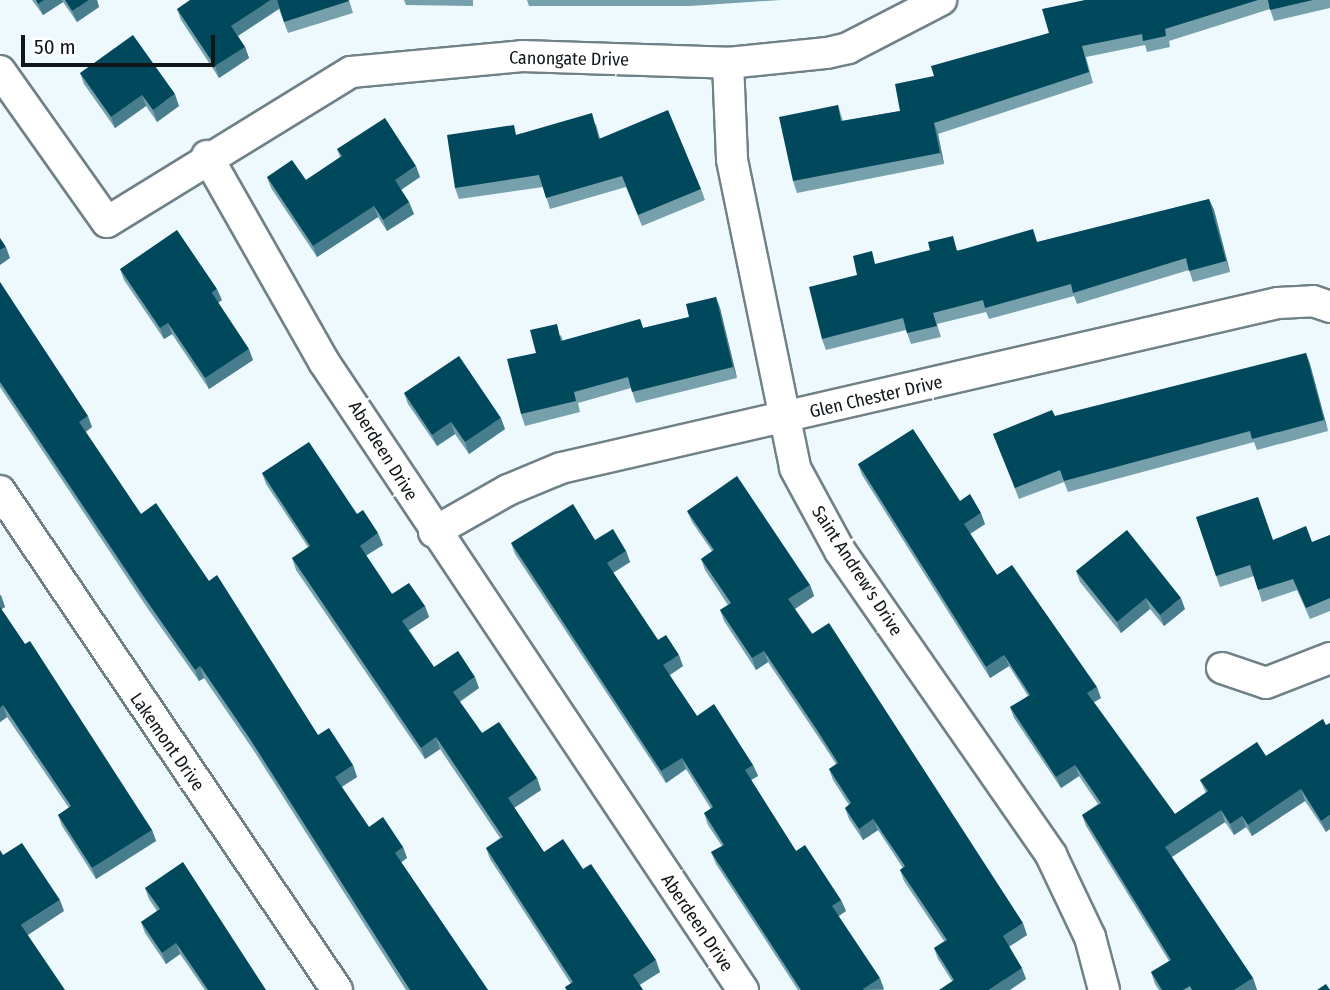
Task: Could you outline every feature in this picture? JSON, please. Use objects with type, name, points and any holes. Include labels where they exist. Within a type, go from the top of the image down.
[{"type":"street","name":"Canongate Drive","points":[[207,156],[351,72],[522,56],[727,63],[848,48],[941,0]]},
{"type":"street","name":"Saint Andrew's Drive","points":[[727,63],[732,160],[795,468],[840,551],[1051,855],[1090,937],[1095,987]]},
{"type":"street","points":[[0,71],[107,222],[207,156]]},
{"type":"street","name":"Aberdeen Drive","points":[[207,156],[324,362],[433,533],[743,990]]},
{"type":"street","name":"Glen Chester Drive","points":[[433,533],[508,490],[561,468],[1278,303],[1313,301],[1330,307]]},
{"type":"street","name":"Lakemont Drive","points":[[0,491],[337,990]]},
{"type":"street","points":[[1222,668],[1266,683],[1330,658]]},
{"type":"building","points":[[65,0],[89,0],[72,11]]},
{"type":"building","points":[[190,0],[271,0],[231,26],[245,47],[215,66],[177,9]]},
{"type":"building","points":[[277,0],[348,0],[349,1],[284,22]]},
{"type":"building","points":[[1085,0],[1258,0],[1165,29],[1166,36],[1143,41],[1142,34],[1082,46],[1089,72],[934,123],[940,153],[793,181],[779,117],[838,105],[841,121],[900,111],[895,84],[934,76],[931,66],[1049,33],[1042,9]]},
{"type":"building","points":[[1268,0],[1313,0],[1270,10]]},
{"type":"building","points":[[133,35],[175,94],[153,110],[142,95],[111,117],[80,73]]},
{"type":"building","points":[[668,110],[701,189],[638,215],[622,176],[546,198],[539,175],[455,188],[447,135],[514,125],[516,135],[592,113],[599,139]]},
{"type":"building","points":[[385,118],[416,166],[395,180],[409,202],[383,220],[374,206],[313,246],[267,177],[292,160],[306,180],[342,156],[337,149]]},
{"type":"building","points":[[1209,199],[1226,261],[1189,271],[1186,258],[1073,293],[1071,284],[985,308],[983,300],[933,313],[937,326],[907,333],[903,318],[822,339],[809,287],[857,275],[853,256],[872,251],[875,264],[930,250],[928,242],[953,236],[957,251],[1033,229],[1037,242]]},
{"type":"building","points":[[177,230],[217,289],[212,293],[249,349],[205,378],[168,323],[160,328],[120,269]]},
{"type":"building","points":[[0,238],[6,247],[0,250]]},
{"type":"building","points":[[0,282],[88,416],[79,422],[141,514],[156,503],[209,581],[217,575],[318,735],[329,728],[353,765],[335,777],[369,827],[383,817],[403,847],[395,853],[488,990],[410,990],[250,739],[200,666],[195,670],[0,382]]},
{"type":"building","points":[[716,297],[733,367],[632,392],[628,377],[574,392],[576,401],[521,414],[507,359],[536,353],[530,330],[557,324],[561,341],[640,319],[643,328],[689,317],[686,304]]},
{"type":"building","points":[[1306,353],[1324,420],[1252,439],[1250,431],[1064,481],[1060,470],[1015,488],[993,434],[1052,410],[1055,416]]},
{"type":"building","points":[[459,356],[501,418],[465,442],[451,422],[432,435],[404,393]]},
{"type":"building","points":[[913,429],[960,501],[970,494],[981,513],[964,524],[997,575],[1012,565],[1097,687],[1087,693],[1175,814],[1208,791],[1200,780],[1257,742],[1266,756],[1323,719],[1326,725],[1330,723],[1330,815],[1321,821],[1301,789],[1248,825],[1242,816],[1230,824],[1221,810],[1165,847],[1253,978],[1234,990],[1192,990],[1190,986],[1183,990],[1162,990],[1151,972],[1171,960],[1082,815],[1101,803],[1075,765],[1056,777],[1010,707],[1030,695],[1004,655],[986,667],[858,464]]},
{"type":"building","points":[[309,442],[357,514],[363,510],[378,533],[360,546],[392,594],[409,583],[425,606],[402,621],[434,667],[458,651],[475,677],[453,692],[482,733],[499,722],[537,778],[508,798],[544,852],[563,839],[583,869],[591,864],[656,960],[633,975],[643,990],[567,990],[565,987],[573,982],[486,848],[503,837],[436,737],[421,748],[292,558],[310,546],[262,473]]},
{"type":"building","points":[[737,476],[810,585],[788,599],[812,634],[829,623],[1023,923],[1003,936],[1022,968],[989,990],[939,990],[954,980],[934,948],[947,940],[900,870],[905,866],[873,819],[859,829],[845,808],[851,803],[829,769],[838,763],[764,651],[752,658],[720,610],[731,603],[701,559],[714,550],[687,511]]},
{"type":"building","points":[[1258,497],[1273,540],[1306,526],[1312,542],[1330,535],[1330,598],[1306,608],[1293,579],[1258,590],[1250,565],[1216,576],[1196,517]]},
{"type":"building","points":[[573,504],[595,540],[613,529],[626,551],[607,563],[658,640],[666,635],[679,655],[663,665],[697,716],[714,704],[753,765],[745,770],[796,851],[805,845],[841,900],[832,906],[880,978],[864,990],[801,990],[711,852],[724,845],[704,813],[713,807],[682,758],[661,771],[511,543]]},
{"type":"building","points":[[1127,530],[1181,598],[1160,615],[1146,598],[1117,622],[1076,571]]},
{"type":"building","points":[[0,607],[25,644],[30,641],[152,830],[92,868],[58,815],[71,806],[3,705],[0,708]]},
{"type":"building","points":[[22,843],[60,900],[21,925],[65,990],[0,990],[0,850],[3,855]]},
{"type":"building","points":[[183,862],[266,990],[208,990],[176,943],[162,953],[141,922],[160,909],[145,888]]},
{"type":"building","points":[[1326,984],[1330,990],[1317,990]]}]
